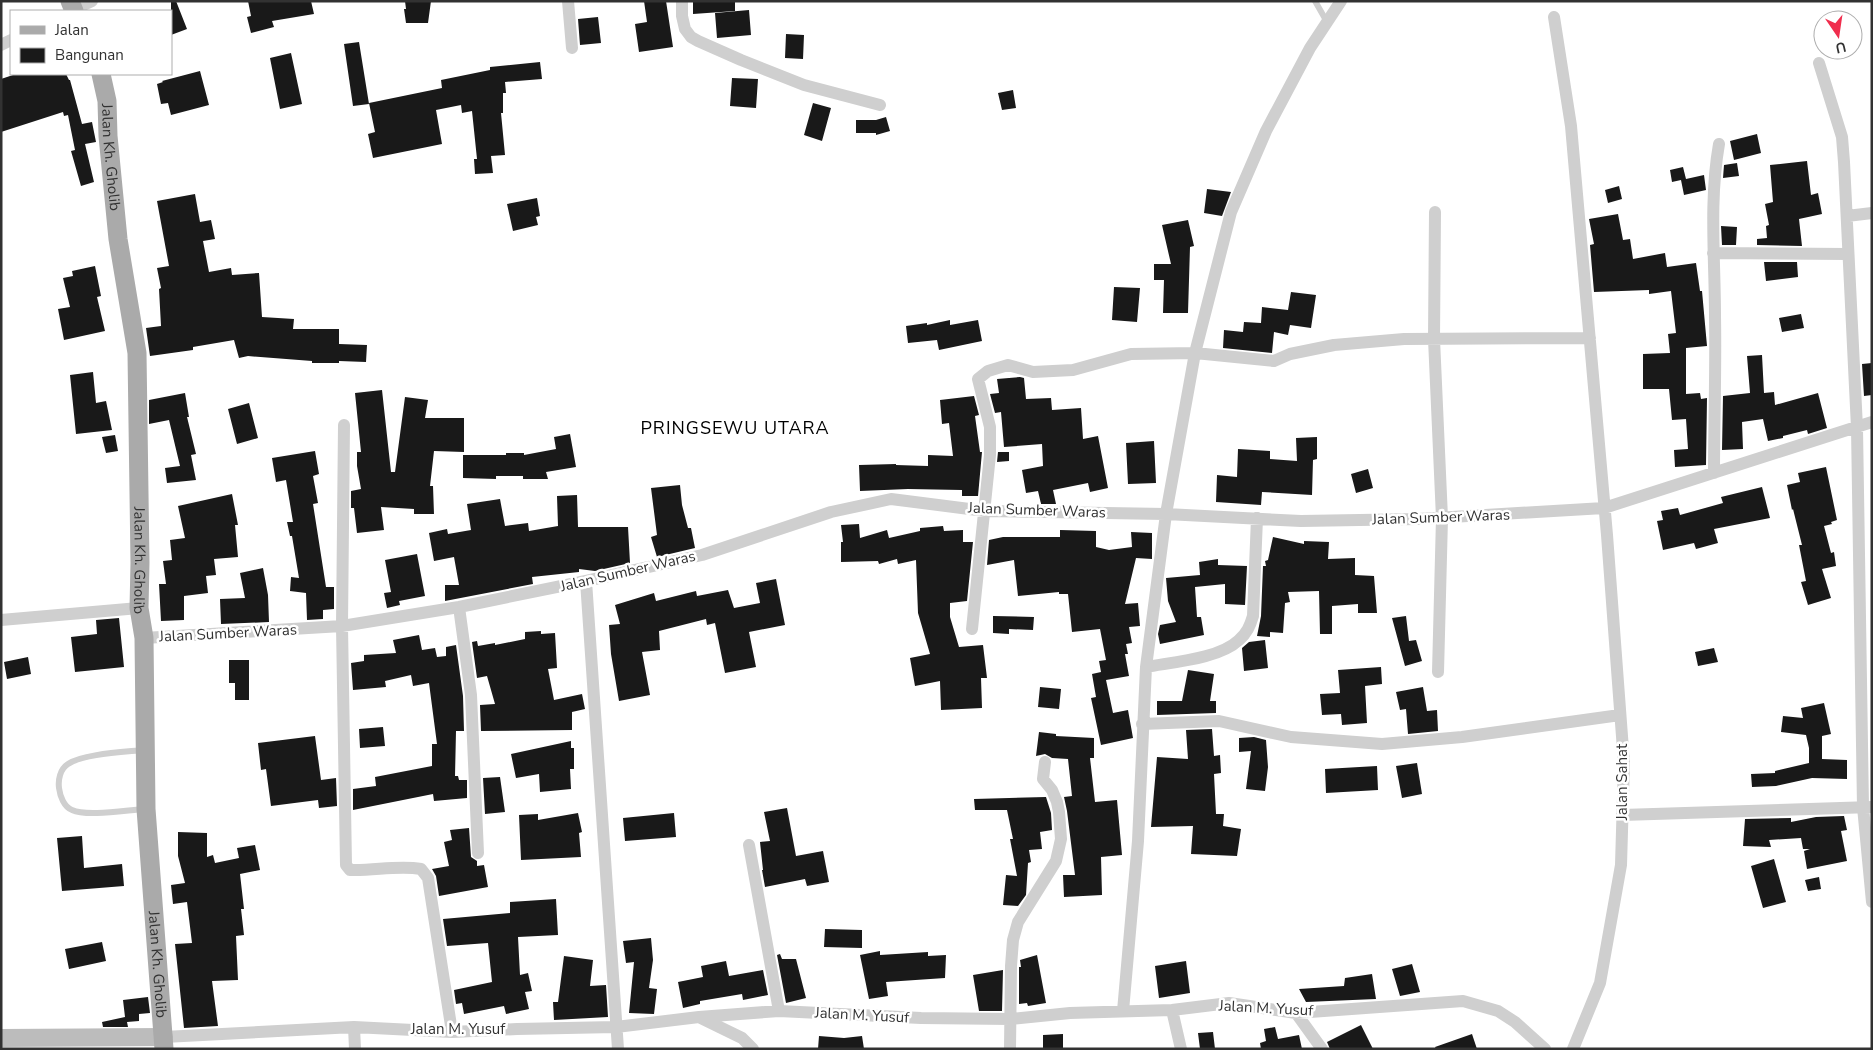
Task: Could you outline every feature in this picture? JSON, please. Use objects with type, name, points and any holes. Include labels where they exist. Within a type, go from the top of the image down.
[{"type":"main road","name":"Jalan Kh. Gholib","points":[[101,75],[107,101],[108,136],[118,239],[137,353],[139,608],[144,638],[146,809],[164,1043]]},
{"type":"street","points":[[72,8],[92,1]]},
{"type":"street","points":[[568,1],[572,48]]},
{"type":"street","points":[[682,1],[682,16],[685,29],[690,37],[804,85],[880,105]]},
{"type":"street","points":[[1123,1011],[1138,841],[1146,667],[1166,514],[1195,353],[1231,212],[1266,131],[1310,48],[1341,1]]},
{"type":"street","name":"Jalan Sahat","points":[[1554,17],[1571,126],[1624,763],[1621,866],[1600,983],[1573,1049]]},
{"type":"street","points":[[1819,63],[1842,137],[1847,216],[1856,428],[1867,807],[1872,902]]},
{"type":"street","points":[[1714,473],[1716,316],[1714,172],[1719,144]]},
{"type":"street","points":[[1435,212],[1434,339],[1442,518],[1438,672]]},
{"type":"street","points":[[1847,216],[1872,213]]},
{"type":"street","points":[[1714,253],[1848,254]]},
{"type":"street","points":[[972,628],[990,455],[990,427],[978,379],[988,371],[1008,364],[1033,372],[1073,370],[1131,354],[1195,353],[1274,361],[1290,354],[1334,345],[1404,339],[1590,338]]},
{"type":"street","name":"Jalan Sumber Waras","points":[[144,638],[342,626],[459,607],[702,555],[831,512],[891,499],[985,511],[1166,514],[1301,521],[1442,518],[1604,508],[1872,422]]},
{"type":"street","points":[[344,425],[342,626],[346,865],[350,870],[411,868],[421,870],[428,878],[452,1032]]},
{"type":"street","points":[[1146,667],[1225,650],[1239,640],[1248,630],[1253,616],[1257,518]]},
{"type":"street","points":[[586,581],[618,1049]]},
{"type":"street","points":[[459,607],[471,695],[478,853]]},
{"type":"street","points":[[1,620],[139,608]]},
{"type":"street","points":[[1142,724],[1219,721],[1291,737],[1382,744],[1462,737],[1620,715]]},
{"type":"street","points":[[1010,1049],[1010,966],[1015,931],[1018,922],[1056,861],[1061,840],[1060,812],[1057,802],[1052,790],[1042,779],[1045,762]]},
{"type":"street","points":[[1622,815],[1867,807]]},
{"type":"street","points":[[749,845],[779,1011]]},
{"type":"street","name":"Jalan M. Yusuf","points":[[164,1043],[354,1027],[452,1032],[616,1027],[698,1017],[779,1011],[921,1018],[1011,1019],[1070,1013],[1172,1010],[1229,1003],[1296,1013],[1463,1001],[1498,1011],[1515,1022],[1545,1049]]},
{"type":"street","points":[[1172,1010],[1181,1049]]},
{"type":"street","points":[[1296,1013],[1322,1049]]},
{"type":"street","points":[[698,1017],[742,1038],[753,1049]]},
{"type":"street","points":[[354,1027],[354,1049]]},
{"type":"street","points":[[1,1038],[164,1043]]},
{"type":"lane","points":[[1315,1],[1327,22]]},
{"type":"lane","points":[[144,750],[82,758],[67,764],[60,775],[59,789],[62,802],[70,810],[84,813],[146,809]]},
{"type":"building","points":[[171,1],[176,1],[187,29],[172,35]]},
{"type":"building","points":[[248,1],[311,1],[314,14],[272,21],[274,27],[251,33],[247,17],[251,16]]},
{"type":"building","points":[[405,1],[431,1],[428,23],[406,23]]},
{"type":"building","points":[[644,1],[666,1],[673,47],[639,52],[635,24],[647,22]]},
{"type":"building","points":[[693,1],[735,1],[735,11],[693,14]]},
{"type":"building","points":[[749,10],[751,35],[717,38],[715,13]]},
{"type":"building","points":[[598,17],[601,43],[580,45],[578,19]]},
{"type":"building","points":[[786,34],[804,35],[803,59],[785,58]]},
{"type":"building","points":[[359,42],[369,104],[353,106],[344,44]]},
{"type":"building","points":[[291,53],[302,104],[280,109],[270,58]]},
{"type":"building","points":[[540,62],[542,79],[505,82],[506,93],[503,93],[503,113],[501,113],[505,155],[491,156],[493,173],[475,174],[474,159],[477,159],[472,111],[462,113],[461,105],[436,110],[442,144],[373,158],[368,134],[375,132],[369,103],[442,88],[441,80],[490,70],[490,67]]},
{"type":"building","points":[[200,71],[209,105],[171,115],[168,103],[161,104],[157,84]]},
{"type":"building","points":[[13,75],[66,75],[70,80],[82,124],[92,122],[96,142],[85,144],[94,182],[81,186],[71,151],[75,150],[68,115],[64,116],[63,112],[1,132],[1,79]]},
{"type":"building","points":[[732,78],[758,79],[756,108],[730,106]]},
{"type":"building","points":[[1013,90],[1016,108],[1002,110],[998,93]]},
{"type":"building","points":[[813,103],[831,108],[822,141],[804,135]]},
{"type":"building","points":[[886,117],[890,131],[876,135],[876,133],[856,133],[856,120],[876,120]]},
{"type":"building","points":[[1757,134],[1761,153],[1734,160],[1730,141]]},
{"type":"building","points":[[1807,161],[1811,195],[1818,193],[1822,214],[1799,219],[1802,246],[1757,245],[1757,239],[1767,238],[1766,226],[1769,225],[1765,204],[1773,202],[1770,165]]},
{"type":"building","points":[[1737,163],[1739,176],[1723,178],[1724,165]]},
{"type":"building","points":[[1683,167],[1686,179],[1704,175],[1706,190],[1684,195],[1681,180],[1672,182],[1670,170]]},
{"type":"building","points":[[1619,186],[1622,199],[1608,203],[1605,190]]},
{"type":"building","points":[[1207,189],[1231,192],[1222,216],[1204,213]]},
{"type":"building","points":[[195,194],[200,222],[211,220],[215,239],[203,241],[209,272],[231,268],[232,275],[259,273],[262,317],[294,319],[293,329],[339,329],[339,344],[367,345],[366,362],[312,363],[312,361],[248,356],[239,358],[234,340],[193,347],[193,350],[150,356],[146,328],[161,326],[159,289],[161,288],[157,268],[169,266],[157,201]]},
{"type":"building","points":[[537,198],[540,216],[536,217],[538,225],[513,231],[507,204]]},
{"type":"building","points":[[1618,214],[1623,240],[1630,239],[1633,259],[1665,253],[1667,267],[1696,263],[1700,291],[1702,291],[1707,346],[1686,348],[1686,394],[1700,393],[1701,399],[1707,398],[1706,465],[1675,467],[1674,450],[1688,449],[1686,419],[1672,420],[1669,389],[1643,389],[1643,354],[1670,353],[1668,334],[1676,333],[1671,291],[1649,294],[1649,290],[1594,292],[1590,245],[1594,244],[1589,219]]},
{"type":"building","points":[[1188,220],[1194,246],[1190,247],[1188,313],[1163,313],[1164,280],[1154,280],[1154,264],[1171,264],[1162,225]]},
{"type":"building","points":[[1721,226],[1737,227],[1736,245],[1722,245]]},
{"type":"building","points":[[1764,262],[1797,262],[1798,277],[1766,281]]},
{"type":"building","points":[[95,266],[101,296],[97,297],[105,331],[64,340],[58,309],[70,307],[63,278],[73,276],[72,271]]},
{"type":"building","points":[[1114,287],[1140,288],[1137,322],[1112,320]]},
{"type":"building","points":[[1291,292],[1316,295],[1311,328],[1290,325],[1288,335],[1274,332],[1272,353],[1223,348],[1224,330],[1243,332],[1244,322],[1261,323],[1262,307],[1288,310]]},
{"type":"building","points":[[1801,314],[1804,328],[1782,332],[1779,318]]},
{"type":"building","points":[[950,320],[950,325],[978,320],[982,341],[939,350],[937,340],[908,343],[906,326],[927,323],[927,325]]},
{"type":"building","points":[[1762,355],[1764,393],[1774,392],[1775,405],[1818,393],[1827,428],[1808,434],[1807,430],[1768,441],[1763,419],[1742,422],[1743,449],[1722,450],[1723,396],[1750,393],[1747,356]]},
{"type":"building","points":[[1872,363],[1872,395],[1864,396],[1862,364]]},
{"type":"building","points":[[93,372],[96,403],[106,401],[112,430],[76,434],[70,375]]},
{"type":"building","points":[[1024,378],[1026,399],[1051,398],[1052,410],[1081,408],[1083,439],[1098,436],[1108,488],[1090,492],[1088,483],[1053,490],[1056,504],[1041,504],[1038,491],[1026,493],[1022,470],[1043,466],[1042,444],[1004,447],[1001,412],[995,413],[990,394],[999,393],[997,379]]},
{"type":"building","points":[[382,390],[391,472],[395,472],[405,397],[428,400],[425,418],[464,418],[464,452],[434,451],[430,486],[433,486],[434,514],[414,514],[414,509],[381,507],[384,530],[357,533],[354,508],[351,508],[351,491],[361,489],[357,466],[357,452],[361,452],[355,393]]},
{"type":"building","points":[[185,393],[189,417],[187,417],[196,454],[191,455],[196,480],[167,483],[165,468],[180,466],[169,420],[149,424],[149,400]]},
{"type":"building","points":[[974,396],[979,415],[975,416],[980,452],[982,452],[978,496],[962,496],[962,490],[908,489],[860,491],[859,465],[896,464],[928,466],[928,455],[953,456],[949,423],[942,424],[940,400]]},
{"type":"building","points":[[249,403],[258,438],[237,444],[228,409]]},
{"type":"building","points":[[570,434],[576,467],[546,472],[548,479],[523,479],[523,476],[496,476],[496,479],[463,478],[463,455],[524,453],[524,455],[556,449],[554,437]]},
{"type":"building","points":[[115,435],[118,451],[106,453],[102,437]]},
{"type":"building","points":[[1317,437],[1317,459],[1313,460],[1312,495],[1262,492],[1261,505],[1216,502],[1217,475],[1237,477],[1238,449],[1270,451],[1270,459],[1297,461],[1296,438]]},
{"type":"building","points":[[1154,441],[1156,483],[1128,484],[1126,443]]},
{"type":"building","points":[[315,451],[319,474],[313,476],[318,503],[313,504],[326,587],[334,587],[334,609],[323,610],[323,619],[307,620],[306,593],[290,591],[291,577],[299,578],[292,536],[290,536],[287,522],[293,522],[286,480],[276,482],[272,458]]},
{"type":"building","points":[[998,452],[1009,452],[1009,461],[997,462]]},
{"type":"building","points":[[1826,467],[1837,520],[1831,522],[1832,524],[1824,526],[1831,553],[1834,552],[1836,566],[1822,569],[1831,598],[1808,605],[1801,582],[1806,581],[1799,545],[1802,545],[1787,485],[1800,482],[1798,473]]},
{"type":"building","points":[[1368,469],[1373,488],[1356,493],[1351,474]]},
{"type":"building","points":[[680,485],[682,505],[688,528],[691,528],[695,548],[657,557],[651,537],[657,535],[651,488]]},
{"type":"building","points":[[1762,487],[1770,518],[1714,529],[1718,543],[1696,549],[1694,543],[1663,550],[1657,521],[1663,520],[1661,511],[1678,508],[1680,515],[1723,503],[1721,497]]},
{"type":"building","points":[[232,494],[238,525],[235,525],[238,557],[214,559],[216,575],[206,576],[208,593],[184,596],[184,620],[161,621],[159,584],[166,584],[163,561],[172,560],[170,540],[185,538],[178,506]]},
{"type":"building","points":[[577,495],[578,527],[628,527],[630,563],[595,571],[579,569],[579,572],[532,577],[533,584],[445,601],[445,585],[459,585],[454,557],[434,561],[429,533],[447,529],[448,534],[471,530],[467,504],[500,499],[505,526],[528,523],[529,531],[558,526],[557,496]]},
{"type":"building","points":[[859,524],[860,538],[887,530],[889,538],[920,531],[920,528],[943,526],[944,531],[963,530],[963,542],[973,542],[967,601],[950,603],[950,617],[959,647],[983,645],[987,678],[981,678],[982,708],[941,710],[940,681],[915,686],[910,658],[930,654],[918,613],[916,560],[898,564],[897,559],[879,564],[878,561],[841,562],[841,542],[843,542],[841,525]]},
{"type":"building","points":[[1060,530],[1096,531],[1096,547],[1109,550],[1132,547],[1131,532],[1152,533],[1152,559],[1136,558],[1125,604],[1138,603],[1140,626],[1129,627],[1132,643],[1126,644],[1128,654],[1125,654],[1129,676],[1106,680],[1113,713],[1128,710],[1133,738],[1101,745],[1091,698],[1096,697],[1092,674],[1101,672],[1099,661],[1106,660],[1100,629],[1072,632],[1068,594],[1059,594],[1059,592],[1018,596],[1014,560],[987,565],[989,540],[1003,537],[1060,537]]},
{"type":"building","points":[[1273,537],[1304,544],[1304,541],[1329,542],[1328,559],[1355,558],[1355,575],[1374,576],[1377,613],[1358,613],[1358,604],[1332,606],[1332,634],[1320,634],[1319,591],[1288,592],[1290,602],[1285,603],[1283,633],[1270,632],[1270,637],[1257,636],[1261,616],[1263,566],[1266,566],[1265,561],[1268,560]]},
{"type":"building","points":[[417,554],[425,596],[399,601],[400,605],[387,608],[384,593],[391,592],[385,560]]},
{"type":"building","points":[[1218,559],[1218,565],[1247,566],[1245,605],[1225,604],[1225,584],[1195,587],[1197,617],[1201,617],[1204,635],[1160,644],[1158,634],[1160,625],[1176,622],[1168,601],[1166,578],[1200,575],[1199,562]]},
{"type":"building","points":[[263,568],[268,595],[269,622],[221,624],[220,599],[245,598],[240,573]]},
{"type":"building","points":[[776,579],[785,625],[749,632],[756,667],[725,673],[715,623],[707,625],[706,619],[659,631],[660,650],[642,652],[650,695],[619,701],[611,654],[609,625],[620,624],[615,605],[654,593],[656,601],[696,591],[697,596],[728,590],[734,608],[760,603],[756,583]]},
{"type":"building","points":[[993,616],[1034,617],[1033,630],[1009,629],[1009,634],[993,633]]},
{"type":"building","points":[[1406,616],[1409,641],[1416,640],[1422,661],[1405,666],[1392,618]]},
{"type":"building","points":[[119,618],[124,667],[75,672],[71,637],[97,634],[96,620]]},
{"type":"building","points":[[541,631],[541,634],[555,633],[557,668],[548,669],[554,700],[582,694],[585,709],[572,712],[572,730],[481,731],[480,705],[495,704],[487,676],[477,678],[472,642],[477,641],[478,646],[495,643],[495,645],[525,639],[525,632]]},
{"type":"building","points":[[419,635],[422,650],[435,648],[437,657],[446,656],[446,647],[456,645],[463,696],[464,731],[456,731],[455,776],[458,776],[459,780],[467,780],[467,798],[434,801],[433,794],[353,810],[353,789],[376,786],[375,777],[432,766],[432,744],[437,744],[429,683],[413,686],[411,675],[385,681],[386,687],[353,690],[351,663],[364,661],[364,655],[396,653],[393,640]]},
{"type":"building","points":[[1265,640],[1268,668],[1244,671],[1242,648],[1249,642]]},
{"type":"building","points":[[1714,648],[1718,662],[1698,666],[1695,652]]},
{"type":"building","points":[[28,657],[31,674],[7,679],[4,662]]},
{"type":"building","points":[[229,660],[249,660],[249,700],[235,700],[235,683],[229,683]]},
{"type":"building","points":[[1381,667],[1382,684],[1365,686],[1367,723],[1342,725],[1341,714],[1322,715],[1320,694],[1340,693],[1338,670]]},
{"type":"building","points":[[1188,670],[1214,674],[1210,701],[1216,701],[1216,713],[1157,715],[1157,701],[1182,701]]},
{"type":"building","points":[[1040,687],[1061,689],[1059,709],[1038,707]]},
{"type":"building","points":[[1423,687],[1427,711],[1437,710],[1438,731],[1408,734],[1406,709],[1400,710],[1396,692]]},
{"type":"building","points":[[1824,703],[1831,734],[1822,736],[1822,759],[1847,760],[1847,779],[1812,778],[1776,786],[1752,787],[1751,774],[1775,773],[1775,771],[1809,763],[1809,748],[1806,735],[1781,732],[1783,716],[1803,718],[1801,708]]},
{"type":"building","points":[[383,727],[385,746],[360,748],[359,729]]},
{"type":"building","points":[[1212,729],[1214,756],[1220,755],[1221,773],[1214,774],[1216,814],[1224,814],[1223,826],[1241,829],[1237,856],[1191,854],[1193,826],[1151,827],[1157,757],[1188,759],[1186,730]]},
{"type":"building","points":[[1039,732],[1056,734],[1056,736],[1094,738],[1094,758],[1090,758],[1095,802],[1117,800],[1122,855],[1101,857],[1102,895],[1064,897],[1063,875],[1075,875],[1064,797],[1072,796],[1068,759],[1052,758],[1045,754],[1036,756]]},
{"type":"building","points":[[315,736],[321,780],[336,778],[337,806],[319,808],[318,800],[271,806],[266,769],[261,770],[258,743]]},
{"type":"building","points":[[1254,737],[1266,740],[1268,767],[1265,791],[1246,789],[1251,751],[1239,752],[1239,738]]},
{"type":"building","points":[[571,741],[571,748],[574,748],[574,769],[570,769],[571,789],[540,792],[539,774],[516,778],[511,754]]},
{"type":"building","points":[[1417,763],[1422,794],[1402,798],[1396,766]]},
{"type":"building","points":[[1377,766],[1378,790],[1326,793],[1325,769]]},
{"type":"building","points":[[500,777],[505,812],[485,814],[483,778]]},
{"type":"building","points":[[1046,797],[1051,813],[1052,830],[1040,832],[1042,849],[1029,850],[1031,862],[1028,863],[1026,895],[1018,906],[1003,905],[1006,875],[1017,876],[1010,839],[1013,839],[1007,810],[975,810],[974,799]]},
{"type":"building","points":[[787,808],[796,856],[823,851],[829,882],[807,886],[805,879],[765,887],[760,842],[770,841],[764,812]]},
{"type":"building","points":[[578,813],[582,832],[579,833],[581,857],[521,860],[519,815],[538,814],[538,820]]},
{"type":"building","points":[[674,813],[676,837],[625,841],[623,818]]},
{"type":"building","points":[[1844,816],[1847,830],[1841,831],[1847,861],[1807,869],[1804,851],[1810,849],[1803,849],[1801,838],[1769,840],[1771,847],[1743,846],[1745,819],[1791,818],[1791,822],[1816,817]]},
{"type":"building","points":[[469,828],[471,857],[477,861],[477,866],[484,865],[488,887],[439,896],[436,876],[432,869],[449,866],[444,842],[452,840],[450,830]]},
{"type":"building","points":[[178,832],[207,833],[207,857],[213,855],[215,863],[239,858],[237,848],[255,845],[260,870],[240,874],[244,909],[241,909],[244,935],[236,936],[238,980],[212,981],[218,1026],[184,1028],[175,944],[192,943],[187,902],[173,904],[171,885],[185,883],[178,856]]},
{"type":"building","points":[[82,836],[84,868],[122,864],[124,886],[62,891],[57,838]]},
{"type":"building","points":[[1774,859],[1786,902],[1763,908],[1751,866]]},
{"type":"building","points":[[1819,877],[1821,889],[1808,891],[1805,880]]},
{"type":"building","points":[[556,899],[558,935],[518,937],[520,975],[528,973],[532,991],[525,992],[529,1009],[506,1014],[504,1006],[464,1014],[462,1003],[456,1004],[454,990],[492,982],[488,943],[447,946],[443,919],[510,913],[510,902]]},
{"type":"building","points":[[825,929],[862,930],[862,948],[824,947]]},
{"type":"building","points":[[651,938],[653,960],[649,988],[657,989],[654,1014],[629,1013],[634,962],[626,963],[623,941]]},
{"type":"building","points":[[102,942],[106,961],[69,969],[65,949]]},
{"type":"building","points":[[880,951],[880,955],[928,952],[928,956],[946,955],[945,978],[886,982],[888,996],[869,999],[860,955]]},
{"type":"building","points":[[780,954],[782,959],[796,959],[806,998],[786,1003],[777,955]]},
{"type":"building","points":[[1037,955],[1046,1003],[1028,1006],[1027,1003],[1019,1004],[1020,960]]},
{"type":"building","points":[[564,956],[593,960],[590,986],[606,985],[608,1017],[554,1020],[553,1002],[558,1002]]},
{"type":"building","points":[[726,961],[729,976],[763,970],[768,995],[743,1000],[742,994],[700,1001],[700,1004],[683,1008],[678,982],[703,977],[701,966]]},
{"type":"building","points":[[1186,961],[1190,993],[1159,998],[1155,966]]},
{"type":"building","points":[[1412,964],[1420,992],[1400,996],[1392,969]]},
{"type":"building","points":[[1003,970],[1002,1011],[979,1011],[973,975]]},
{"type":"building","points":[[1372,974],[1376,999],[1306,1002],[1299,989],[1344,986],[1345,978]]},
{"type":"building","points":[[148,997],[150,1013],[139,1014],[139,1021],[127,1022],[128,1027],[103,1027],[102,1022],[125,1017],[123,1000]]},
{"type":"building","points":[[1361,1025],[1373,1049],[1330,1049],[1327,1042]]},
{"type":"building","points":[[1275,1027],[1278,1039],[1299,1035],[1302,1049],[1261,1049],[1260,1043],[1266,1041],[1264,1029]]},
{"type":"building","points":[[1213,1032],[1215,1049],[1200,1049],[1198,1033]]},
{"type":"building","points":[[1063,1034],[1063,1049],[1043,1049],[1043,1035]]},
{"type":"building","points":[[1472,1034],[1477,1049],[1436,1049],[1435,1047]]},
{"type":"building","points":[[819,1036],[844,1038],[862,1036],[864,1049],[818,1049]]},
{"type":"district","name":"PRINGSEWU UTARA","points":[[735,428]]}]
